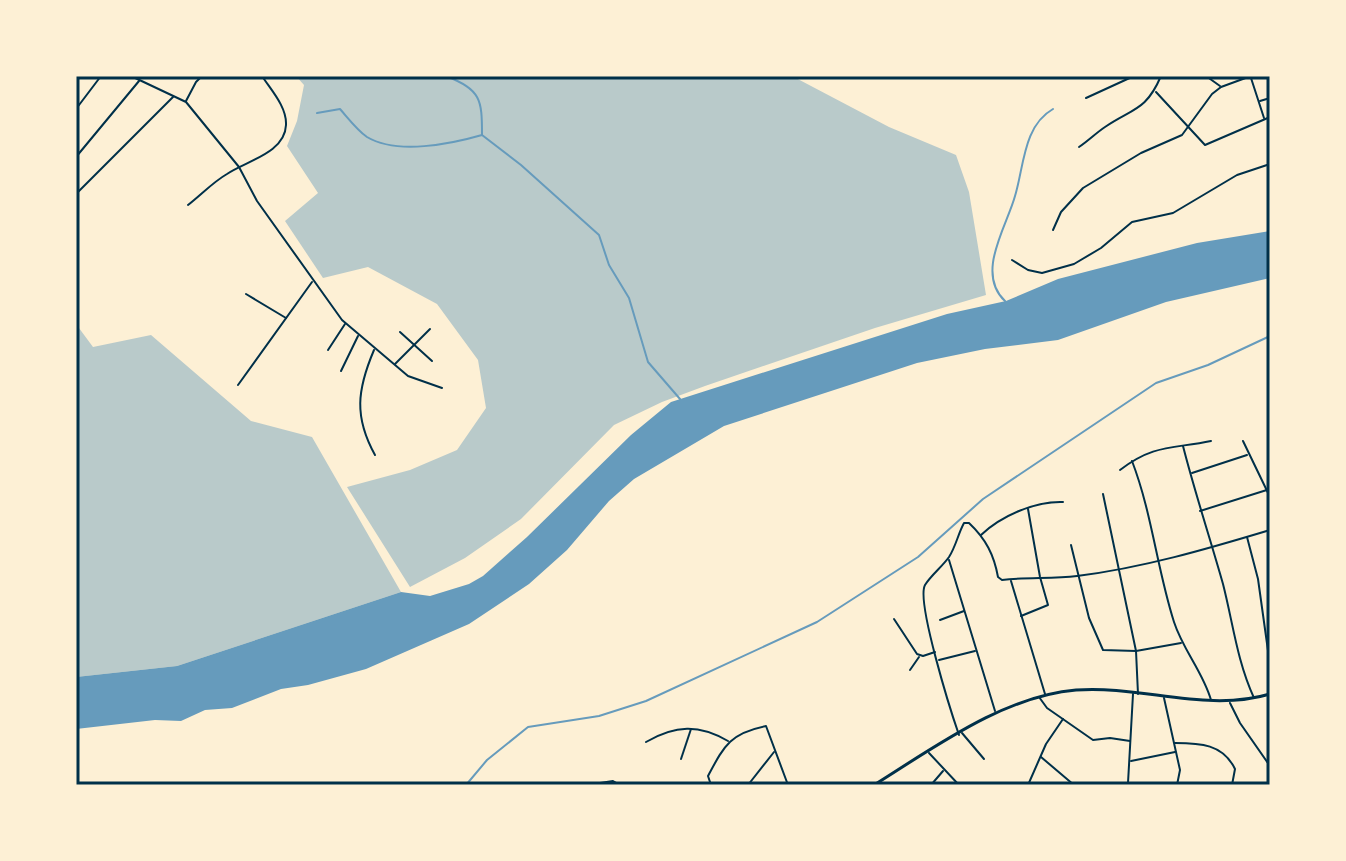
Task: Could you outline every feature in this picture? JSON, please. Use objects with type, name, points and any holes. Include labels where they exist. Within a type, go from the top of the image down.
[{"type":"street","points":[[76,109],[101,76]]},
{"type":"street","points":[[131,76],[186,102],[239,167],[257,201],[312,282],[346,324],[408,376],[442,388]]},
{"type":"street","points":[[186,102],[202,76]]},
{"type":"street","points":[[188,205],[226,174],[270,151],[285,134],[283,108],[262,76]]},
{"type":"street","points":[[1086,98],[1134,76]]},
{"type":"street","points":[[1079,147],[1105,126],[1139,109],[1156,92],[1161,76]]},
{"type":"street","points":[[1206,76],[1221,87]]},
{"type":"street","points":[[1053,230],[1061,212],[1083,188],[1141,153],[1173,140],[1188,129],[1212,94],[1221,87],[1250,76],[1264,119]]},
{"type":"street","points":[[76,157],[139,80]]},
{"type":"street","points":[[1156,92],[1205,145],[1270,117]]},
{"type":"street","points":[[76,194],[174,96]]},
{"type":"street","points":[[1259,102],[1270,98]]},
{"type":"street","points":[[1012,260],[1028,270],[1042,273],[1074,264],[1101,248],[1132,222],[1173,213],[1237,175],[1270,164]]},
{"type":"street","points":[[238,385],[312,282]]},
{"type":"street","points":[[246,294],[286,318]]},
{"type":"street","points":[[328,350],[346,324]]},
{"type":"street","points":[[394,365],[430,329]]},
{"type":"street","points":[[400,332],[432,361]]},
{"type":"street","points":[[341,371],[358,335]]},
{"type":"street","points":[[374,349],[363,376],[359,399],[365,437],[375,455]]},
{"type":"street","points":[[1120,470],[1143,453],[1211,441]]},
{"type":"street","points":[[1243,441],[1270,497]]},
{"type":"street","points":[[1183,446],[1227,603],[1242,671],[1254,699]]},
{"type":"street","points":[[1190,473],[1248,455]]},
{"type":"street","points":[[1132,461],[1144,492],[1174,621],[1183,643],[1204,677],[1212,701]]},
{"type":"street","points":[[1200,511],[1268,490]]},
{"type":"street","points":[[1103,494],[1136,651],[1128,783]]},
{"type":"street","points":[[980,536],[997,522],[1040,503],[1063,502]]},
{"type":"street","points":[[1021,616],[1048,605],[1028,509]]},
{"type":"street","points":[[984,759],[960,734],[936,661],[921,599],[925,585],[957,543],[964,523],[969,523],[990,548],[998,577],[1002,580],[1079,576],[1119,569],[1211,548],[1270,530]]},
{"type":"street","points":[[1247,537],[1258,579],[1270,665]]},
{"type":"street","points":[[1071,545],[1089,618],[1100,646],[1107,651],[1136,651],[1183,643]]},
{"type":"street","points":[[948,558],[995,712]]},
{"type":"street","points":[[1011,579],[1045,695]]},
{"type":"street","points":[[940,620],[964,611]]},
{"type":"street","points":[[894,619],[919,656]]},
{"type":"street","points":[[936,661],[976,650]]},
{"type":"street","points":[[910,670],[919,656],[936,651]]},
{"type":"street","points":[[874,785],[995,712],[1039,696],[1079,690],[1230,702],[1270,694]]},
{"type":"street","points":[[1039,696],[1047,708],[1093,740],[1110,738],[1130,741]]},
{"type":"street","points":[[1163,697],[1180,770],[1177,785]]},
{"type":"street","points":[[1230,702],[1240,723],[1270,766]]},
{"type":"street","points":[[1028,785],[1040,757],[1064,718]]},
{"type":"street","points":[[711,785],[708,776],[730,741],[737,735],[766,726],[788,785]]},
{"type":"street","points":[[646,742],[667,730],[691,729],[715,733],[730,741]]},
{"type":"street","points":[[681,759],[691,729]]},
{"type":"street","points":[[1174,743],[1191,743],[1220,750],[1235,769],[1232,785]]},
{"type":"street","points":[[748,785],[775,751]]},
{"type":"street","points":[[928,752],[959,785]]},
{"type":"street","points":[[1131,761],[1176,752]]},
{"type":"street","points":[[1040,757],[1074,785]]},
{"type":"street","points":[[931,785],[944,770]]},
{"type":"street","points":[[587,785],[613,781],[620,785]]},
{"type":"shaded area","points":[[296,76],[792,76],[889,127],[956,155],[969,192],[986,295],[875,328],[705,386],[614,425],[521,519],[465,558],[410,587],[347,487],[410,470],[457,450],[486,408],[478,360],[437,304],[368,267],[323,278],[285,221],[318,193],[287,146],[297,121],[304,85]]},
{"type":"shaded area","points":[[76,324],[93,347],[151,335],[251,421],[312,437],[401,592],[177,666],[76,677]]},
{"type":"water","points":[[1270,231],[1270,278],[1166,302],[1058,340],[985,349],[917,363],[724,426],[634,479],[609,501],[567,550],[529,584],[469,624],[366,669],[281,689],[232,708],[205,710],[181,721],[155,720],[76,729],[76,677],[177,666],[401,592],[430,596],[469,584],[483,576],[527,537],[631,435],[671,402],[947,314],[1006,301],[1058,279],[1197,243]]},
{"type":"waterway","points":[[446,76],[466,86],[477,97],[482,135],[521,165],[599,235],[609,265],[629,298],[648,362],[680,399]]},
{"type":"waterway","points":[[317,113],[340,109],[367,137],[393,146],[424,146],[482,135]]},
{"type":"waterway","points":[[1005,301],[996,290],[993,277],[996,249],[1015,196],[1030,136],[1043,116],[1053,109]]},
{"type":"waterway","points":[[466,785],[487,760],[528,727],[599,716],[646,701],[817,622],[918,557],[983,499],[1156,383],[1208,365],[1270,336]]}]
